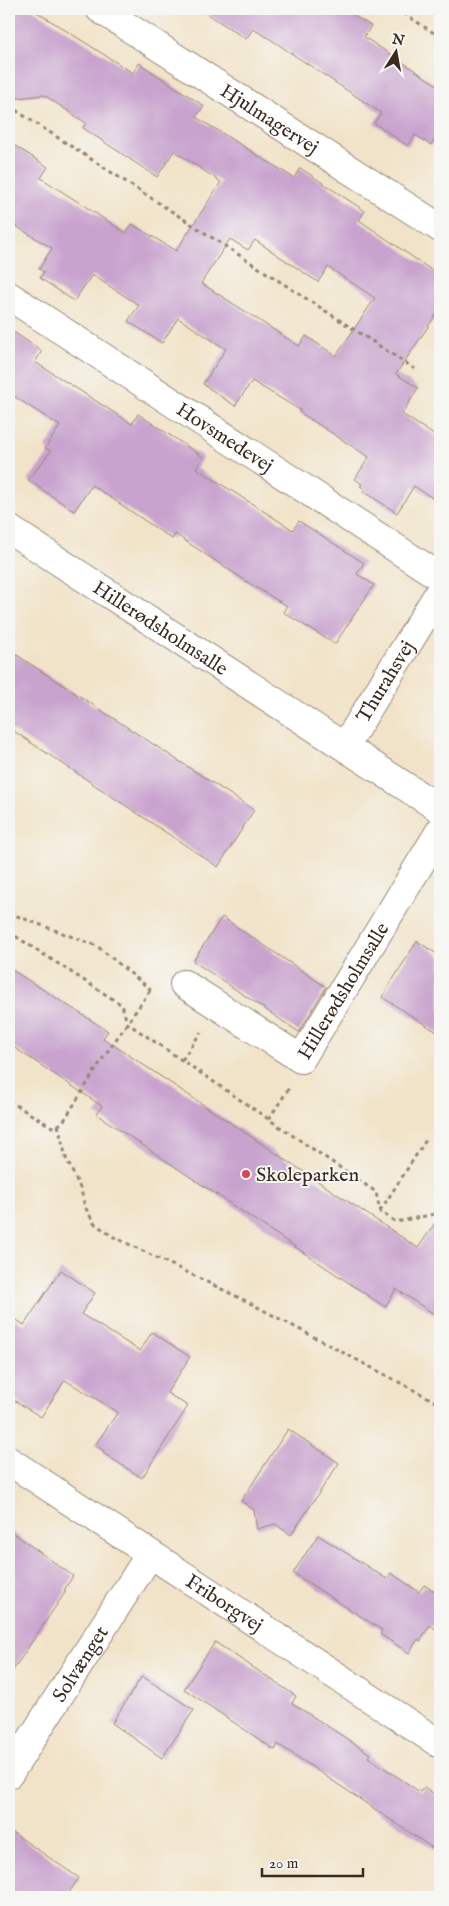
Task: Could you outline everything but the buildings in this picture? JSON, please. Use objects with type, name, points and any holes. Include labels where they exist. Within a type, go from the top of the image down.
[{"type":"street","name":"Hjulmagervej","points":[[100,9],[440,228]]},
{"type":"street","name":"Hovsmedevej","points":[[9,296],[440,577]]},
{"type":"street","name":"Hillerødsholmsalle","points":[[9,529],[440,809]]},
{"type":"street","name":"Thurahsvej","points":[[345,746],[440,591]]},
{"type":"street","name":"Hillerødsholmsalle","points":[[184,984],[301,1059],[440,831]]},
{"type":"street","name":"Friborgvej","points":[[9,1461],[440,1744]]},
{"type":"street","name":"Solvænget","points":[[9,1774],[150,1554]]},
{"type":"path","points":[[397,9],[440,37]]},
{"type":"path","points":[[9,106],[415,369]]},
{"type":"path","points":[[9,914],[97,946],[151,990]]},
{"type":"path","points":[[9,932],[122,1005],[127,1023],[376,1192],[380,1212],[396,1222],[440,1213]]},
{"type":"path","points":[[9,1101],[52,1127],[58,1126],[74,1106],[105,1055],[162,973],[184,984]]},
{"type":"path","points":[[58,1126],[66,1158],[81,1190],[85,1207],[98,1227],[112,1236],[246,1301],[440,1404]]},
{"type":"path","points":[[380,1212],[426,1140]]},
{"type":"place","name":"Skoleparken","points":[[246,1174]]}]
